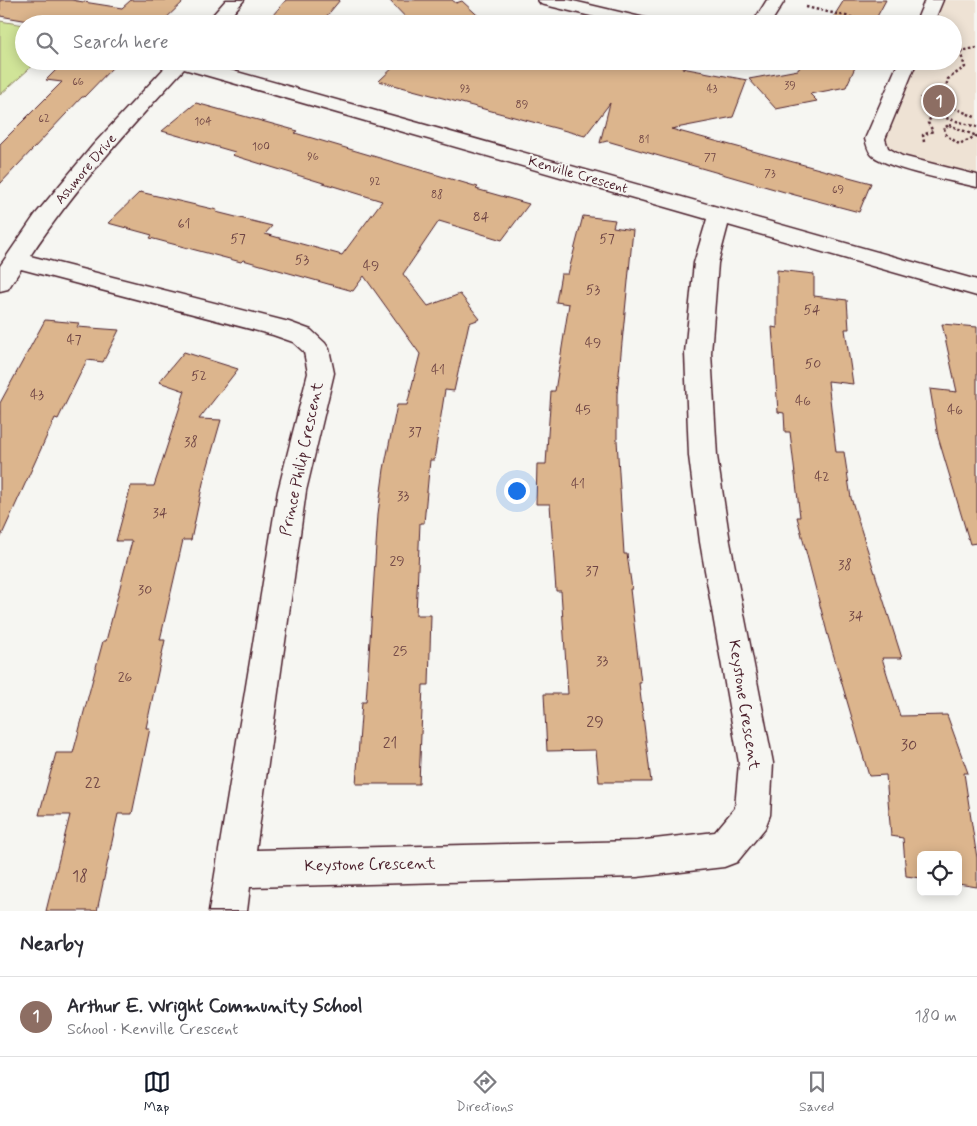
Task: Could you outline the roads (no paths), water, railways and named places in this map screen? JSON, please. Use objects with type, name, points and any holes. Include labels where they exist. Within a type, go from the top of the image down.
[{"type":"street","points":[[222,15],[235,0]]},
{"type":"street","points":[[547,0],[610,15]]},
{"type":"street","points":[[767,15],[776,0]]},
{"type":"street","points":[[928,15],[934,0]]},
{"type":"street","name":"Ashmore Drive","points":[[0,283],[43,220],[100,150],[173,70]]},
{"type":"street","name":"Kenville Crescent","points":[[208,70],[977,288]]},
{"type":"street","points":[[904,70],[875,138],[880,152],[895,160],[977,181]]},
{"type":"street","name":"Keystone Crescent","points":[[234,869],[647,858],[724,850],[752,815],[756,762],[715,542],[703,456],[698,353],[706,263],[719,215]]},
{"type":"street","name":"Prince Philip Crescent","points":[[16,260],[280,328],[302,336],[316,350],[321,373],[292,491],[228,911]]},
{"type":"place","name":"Arthur E. Wright Community School","points":[[939,101]]}]
